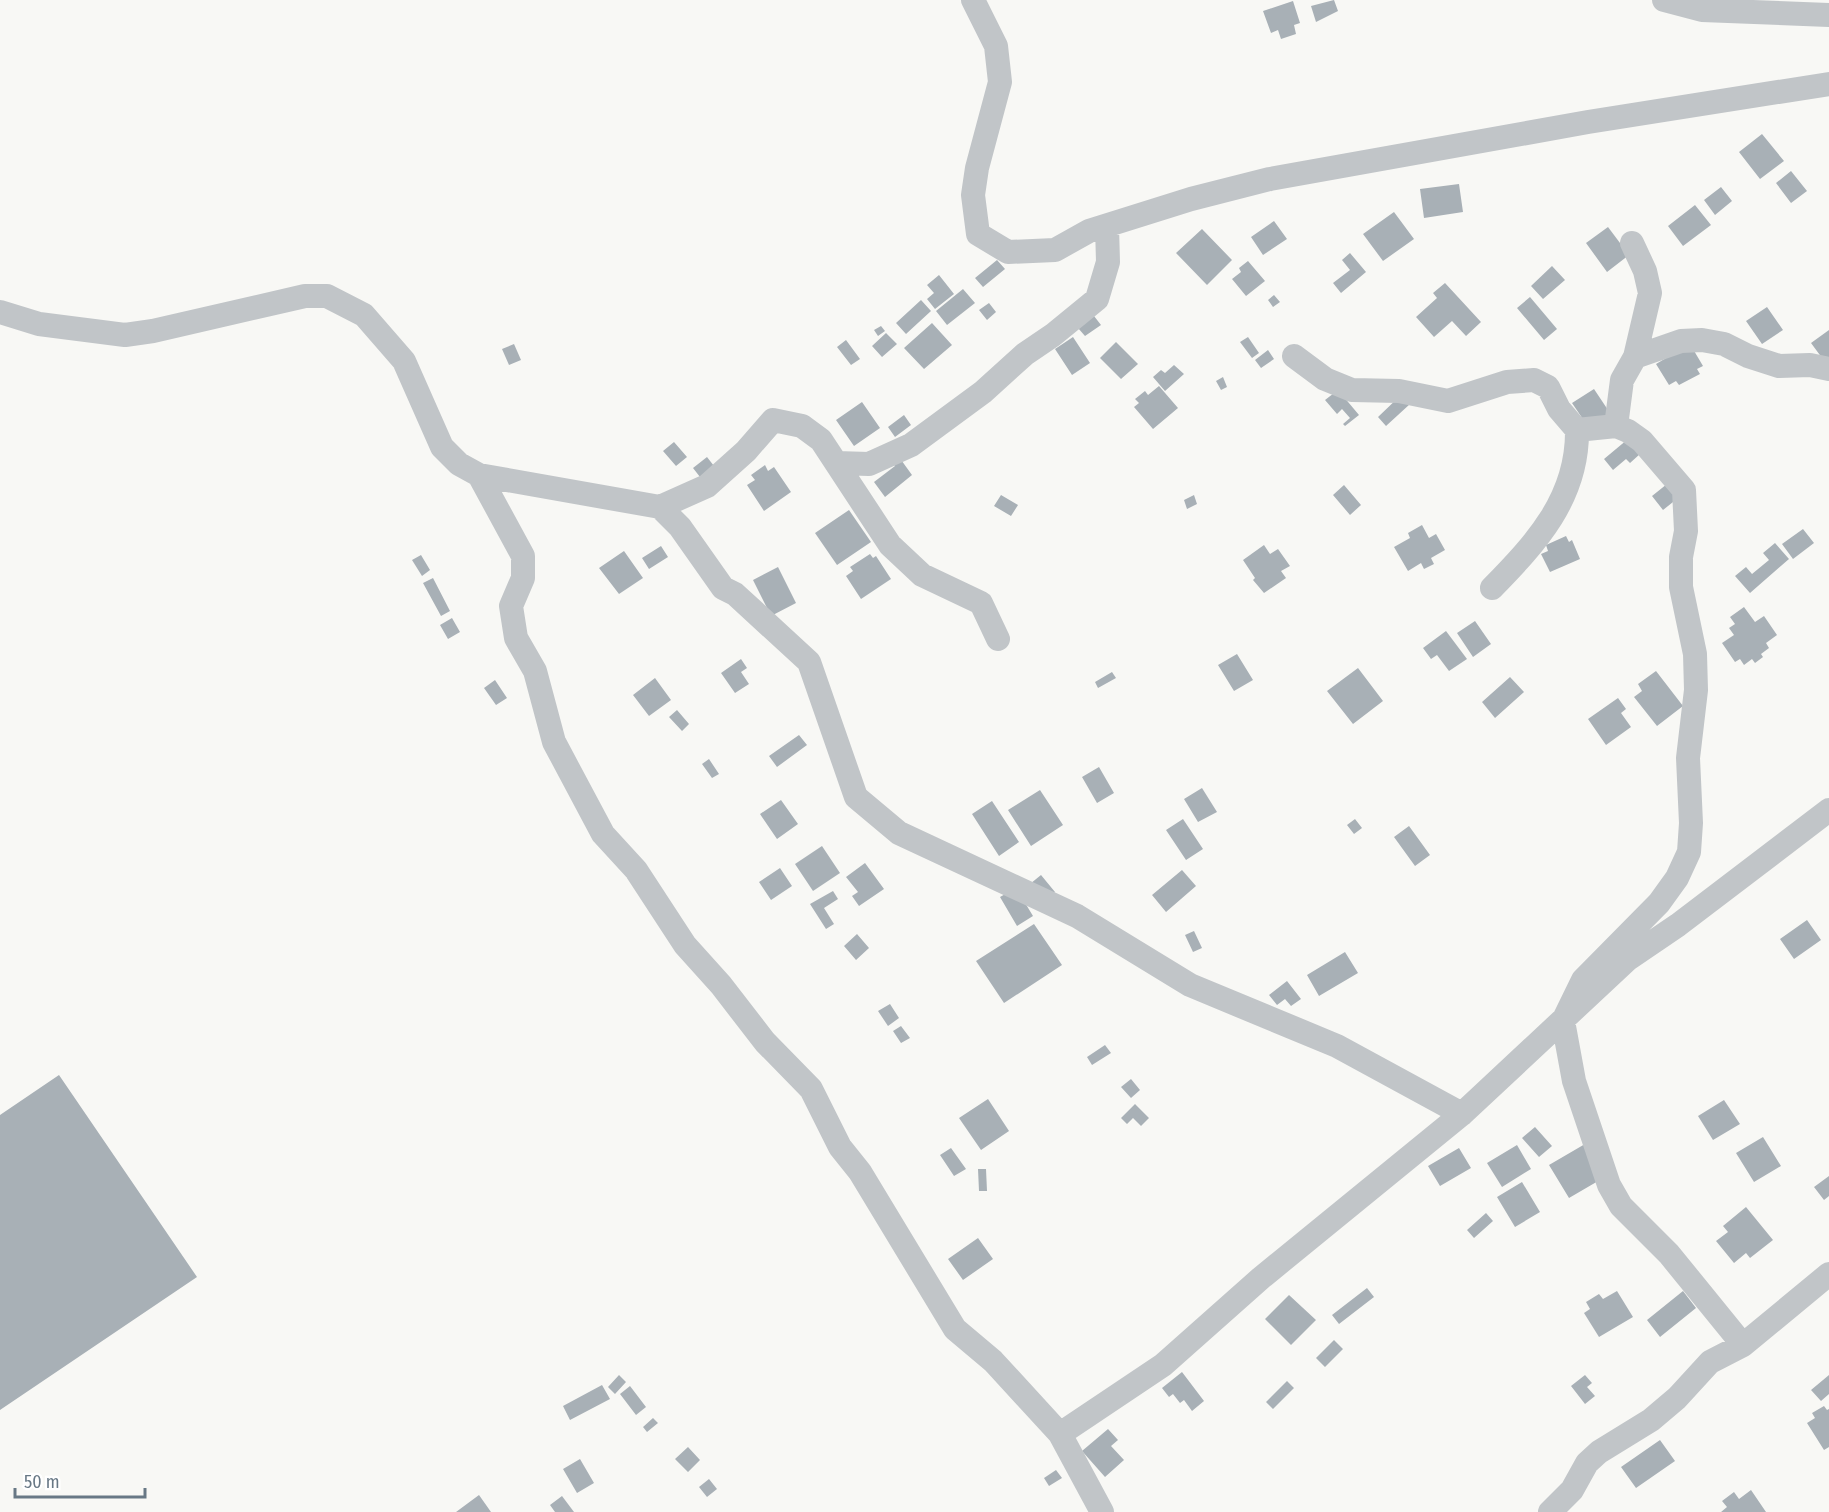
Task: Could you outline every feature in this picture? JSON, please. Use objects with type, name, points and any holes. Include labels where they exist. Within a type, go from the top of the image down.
[{"type":"street","points":[[973,0],[996,46],[1000,82],[977,168],[973,195],[978,234],[1008,252],[1055,250],[1089,231],[1191,199],[1270,179],[1504,145],[1829,84]]},
{"type":"street","points":[[1664,0],[1702,10],[1829,15]]},
{"type":"street","points":[[836,463],[869,464],[911,445],[983,392],[1025,354],[1053,335],[1097,299],[1108,262],[1107,226]]},
{"type":"street","points":[[1616,426],[1622,380],[1635,357],[1650,293],[1645,271],[1632,243]]},
{"type":"street","points":[[0,312],[39,324],[125,335],[305,296],[327,296],[364,315],[404,360],[442,447],[459,464],[479,475],[660,507],[707,486],[746,451],[773,420],[802,426],[821,440],[890,545],[922,575],[981,603],[998,639]]},
{"type":"street","points":[[1635,357],[1681,341],[1702,340],[1724,344],[1748,356],[1779,366],[1809,365],[1829,369]]},
{"type":"street","points":[[1294,356],[1325,379],[1352,390],[1399,391],[1448,401],[1507,382],[1534,380],[1548,387],[1559,409],[1577,430],[1573,470],[1556,512],[1536,542],[1492,588]]},
{"type":"street","points":[[1577,430],[1616,426],[1642,441],[1684,490],[1686,531],[1682,557],[1682,588],[1695,654],[1696,690],[1688,758],[1691,823],[1689,852],[1677,878],[1659,903],[1583,981],[1563,1021],[1574,1081],[1609,1185],[1621,1206],[1682,1270],[1743,1345]]},
{"type":"street","points":[[479,475],[523,556],[523,578],[511,606],[516,638],[535,671],[554,742],[603,834],[636,870],[685,945],[721,985],[765,1042],[811,1089],[840,1147],[860,1172],[955,1329],[993,1361],[1060,1434],[1102,1512]]},
{"type":"street","points":[[660,507],[680,527],[723,588],[735,594],[809,662],[856,797],[899,833],[1077,916],[1190,985],[1337,1046],[1462,1114]]},
{"type":"street","points":[[1060,1434],[1163,1365],[1261,1278],[1462,1114],[1628,959],[1678,925],[1829,810]]},
{"type":"street","points":[[1550,1512],[1572,1490],[1587,1463],[1599,1452],[1651,1420],[1677,1398],[1710,1362],[1743,1345],[1829,1274]]},
{"type":"building","points":[[1334,0],[1338,11],[1316,22],[1311,6]]},
{"type":"building","points":[[1293,1],[1300,23],[1294,25],[1296,34],[1281,39],[1278,30],[1271,33],[1263,11]]},
{"type":"building","points":[[1762,134],[1784,161],[1760,179],[1739,152]]},
{"type":"building","points":[[1791,171],[1807,191],[1791,203],[1776,183]]},
{"type":"building","points":[[1459,184],[1463,212],[1424,218],[1420,189]]},
{"type":"building","points":[[1721,187],[1732,201],[1715,215],[1704,200]]},
{"type":"building","points":[[1695,205],[1711,225],[1683,246],[1668,226]]},
{"type":"building","points":[[1394,212],[1414,239],[1383,261],[1363,234]]},
{"type":"building","points":[[1274,221],[1287,239],[1263,255],[1251,237]]},
{"type":"building","points":[[1608,227],[1629,255],[1607,272],[1586,243]]},
{"type":"building","points":[[1202,229],[1232,260],[1207,285],[1176,253]]},
{"type":"building","points":[[1350,253],[1366,272],[1341,293],[1333,283],[1350,270],[1342,260]]},
{"type":"building","points":[[997,260],[1005,269],[983,287],[975,278]]},
{"type":"building","points":[[1248,261],[1265,281],[1246,296],[1232,279],[1241,272],[1239,268]]},
{"type":"building","points":[[1552,266],[1565,280],[1543,299],[1531,286]]},
{"type":"building","points":[[939,275],[954,294],[935,309],[927,299],[934,293],[927,285]]},
{"type":"building","points":[[1445,283],[1481,322],[1466,336],[1452,321],[1434,337],[1416,317],[1437,298],[1433,293]]},
{"type":"building","points":[[963,289],[975,303],[947,325],[936,311]]},
{"type":"building","points":[[1274,295],[1280,302],[1273,307],[1268,300]]},
{"type":"building","points":[[1530,297],[1557,329],[1544,340],[1517,308]]},
{"type":"building","points":[[921,300],[931,311],[906,334],[896,323]]},
{"type":"building","points":[[989,303],[996,312],[987,320],[979,310]]},
{"type":"building","points":[[1767,307],[1783,330],[1762,344],[1746,321]]},
{"type":"building","points":[[1094,316],[1101,325],[1085,336],[1078,328]]},
{"type":"building","points":[[932,323],[952,345],[924,369],[904,348]]},
{"type":"building","points":[[881,326],[885,331],[878,336],[874,330]]},
{"type":"building","points":[[1829,330],[1829,359],[1825,362],[1811,343]]},
{"type":"building","points":[[886,333],[897,344],[882,357],[872,346]]},
{"type":"building","points":[[1073,337],[1090,363],[1072,375],[1055,349]]},
{"type":"building","points":[[1248,337],[1259,353],[1252,358],[1240,342]]},
{"type":"building","points":[[846,340],[860,359],[851,365],[837,347]]},
{"type":"building","points":[[1116,342],[1138,364],[1121,379],[1100,358]]},
{"type":"building","points":[[514,344],[521,360],[509,365],[502,349]]},
{"type":"building","points":[[1690,344],[1703,366],[1697,369],[1700,374],[1679,385],[1676,381],[1669,385],[1656,364]]},
{"type":"building","points":[[1268,350],[1274,359],[1261,368],[1255,360]]},
{"type":"building","points":[[1174,365],[1184,374],[1165,391],[1153,377],[1161,370],[1165,373]]},
{"type":"building","points":[[1223,377],[1227,387],[1221,390],[1216,381]]},
{"type":"building","points":[[1159,386],[1178,408],[1153,429],[1134,407],[1139,403],[1135,399],[1145,391],[1148,395]]},
{"type":"building","points":[[1594,389],[1612,416],[1591,431],[1572,403]]},
{"type":"building","points":[[1338,390],[1359,415],[1345,426],[1343,424],[1350,418],[1342,409],[1337,414],[1325,400]]},
{"type":"building","points":[[1401,395],[1410,404],[1386,426],[1378,417]]},
{"type":"building","points":[[862,402],[880,428],[854,446],[836,420]]},
{"type":"building","points":[[904,415],[911,425],[895,437],[888,427]]},
{"type":"building","points":[[1628,439],[1640,454],[1630,463],[1626,459],[1613,470],[1604,459]]},
{"type":"building","points":[[674,442],[687,457],[676,466],[663,451]]},
{"type":"building","points":[[707,457],[714,466],[700,477],[693,468]]},
{"type":"building","points":[[899,457],[912,475],[885,497],[874,482],[895,466],[892,462]]},
{"type":"building","points":[[765,465],[768,471],[774,467],[791,492],[764,511],[747,485],[755,480],[751,475]]},
{"type":"building","points":[[1667,484],[1678,498],[1663,510],[1652,496]]},
{"type":"building","points":[[1344,485],[1361,505],[1350,515],[1333,495]]},
{"type":"building","points":[[1001,495],[1018,505],[1011,516],[994,506]]},
{"type":"building","points":[[1194,495],[1197,504],[1187,509],[1184,500]]},
{"type":"building","points":[[849,510],[871,542],[837,565],[815,533]]},
{"type":"building","points":[[1422,525],[1429,538],[1436,534],[1445,550],[1431,558],[1434,564],[1424,569],[1421,563],[1408,571],[1394,547],[1410,538],[1408,533]]},
{"type":"building","points":[[1803,529],[1814,543],[1793,559],[1782,544]]},
{"type":"building","points":[[1566,536],[1569,542],[1572,540],[1580,559],[1550,572],[1541,554],[1548,551],[1546,545]]},
{"type":"building","points":[[1775,543],[1789,559],[1750,593],[1735,576],[1746,567],[1752,574],[1769,560],[1763,553]]},
{"type":"building","points":[[1264,545],[1270,554],[1278,549],[1290,566],[1281,571],[1286,578],[1264,593],[1253,580],[1255,578],[1243,560]]},
{"type":"building","points":[[661,546],[668,557],[649,569],[642,558]]},
{"type":"building","points":[[624,551],[643,578],[619,594],[599,568]]},
{"type":"building","points":[[870,554],[873,558],[876,556],[891,579],[861,599],[846,576],[853,571],[850,567]]},
{"type":"building","points":[[421,555],[430,570],[422,576],[412,560]]},
{"type":"building","points":[[778,567],[796,603],[771,616],[753,580]]},
{"type":"building","points":[[433,578],[450,611],[441,616],[423,583]]},
{"type":"building","points":[[1744,607],[1755,622],[1764,616],[1777,635],[1766,643],[1769,648],[1761,654],[1763,657],[1755,663],[1752,659],[1744,665],[1740,659],[1735,662],[1722,643],[1734,635],[1729,628],[1735,624],[1730,617]]},
{"type":"building","points":[[452,618],[460,632],[448,639],[440,625]]},
{"type":"building","points":[[1475,621],[1491,644],[1473,657],[1457,633]]},
{"type":"building","points":[[1446,631],[1467,659],[1449,671],[1437,655],[1431,659],[1423,648]]},
{"type":"building","points":[[1237,654],[1253,680],[1234,691],[1218,665]]},
{"type":"building","points":[[741,659],[747,668],[741,672],[749,684],[735,693],[721,673]]},
{"type":"building","points":[[1358,668],[1383,701],[1353,724],[1327,691]]},
{"type":"building","points":[[1656,671],[1683,706],[1657,726],[1634,697],[1642,691],[1638,684]]},
{"type":"building","points":[[1112,672],[1116,678],[1098,688],[1095,682]]},
{"type":"building","points":[[1510,677],[1524,692],[1495,718],[1482,702]]},
{"type":"building","points":[[655,678],[671,700],[649,716],[633,695]]},
{"type":"building","points":[[495,680],[507,698],[496,705],[484,688]]},
{"type":"building","points":[[1618,698],[1626,709],[1621,713],[1631,727],[1606,745],[1588,719]]},
{"type":"building","points":[[677,710],[689,724],[682,731],[669,717]]},
{"type":"building","points":[[799,735],[807,745],[777,767],[769,756]]},
{"type":"building","points":[[709,759],[719,774],[712,778],[702,764]]},
{"type":"building","points":[[1099,767],[1114,793],[1097,803],[1082,777]]},
{"type":"building","points":[[1202,788],[1217,812],[1198,822],[1184,799]]},
{"type":"building","points":[[1040,790],[1063,825],[1031,846],[1008,810]]},
{"type":"building","points":[[781,800],[798,824],[777,839],[760,814]]},
{"type":"building","points":[[992,801],[1019,842],[999,856],[972,814]]},
{"type":"building","points":[[1183,819],[1203,849],[1186,860],[1166,830]]},
{"type":"building","points":[[1355,819],[1362,828],[1354,834],[1347,825]]},
{"type":"building","points":[[1409,826],[1430,855],[1415,866],[1394,837]]},
{"type":"building","points":[[822,846],[840,873],[813,891],[795,864]]},
{"type":"building","points":[[865,863],[884,889],[859,906],[852,896],[858,892],[846,877]]},
{"type":"building","points":[[780,868],[792,886],[771,900],[759,882]]},
{"type":"building","points":[[1182,870],[1196,886],[1166,912],[1152,895]]},
{"type":"building","points":[[1041,875],[1055,892],[1039,906],[1025,888]]},
{"type":"building","points":[[1016,888],[1033,916],[1017,926],[1000,897]]},
{"type":"building","points":[[833,891],[838,899],[824,908],[834,924],[826,929],[810,904]]},
{"type":"building","points":[[1807,920],[1821,940],[1794,959],[1780,939]]},
{"type":"building","points":[[1034,924],[1062,965],[1004,1003],[976,961]]},
{"type":"building","points":[[1194,931],[1202,948],[1193,952],[1185,935]]},
{"type":"building","points":[[857,934],[869,948],[856,960],[844,946]]},
{"type":"building","points":[[1345,952],[1358,973],[1319,996],[1307,975]]},
{"type":"building","points":[[1287,981],[1301,999],[1291,1006],[1285,999],[1277,1005],[1269,995]]},
{"type":"building","points":[[890,1004],[899,1018],[888,1026],[878,1011]]},
{"type":"building","points":[[901,1026],[910,1038],[901,1043],[893,1031]]},
{"type":"building","points":[[1105,1045],[1111,1053],[1092,1065],[1087,1057]]},
{"type":"building","points":[[59,1075],[197,1277],[0,1410],[0,1115]]},
{"type":"building","points":[[1131,1079],[1140,1090],[1131,1098],[1121,1087]]},
{"type":"building","points":[[988,1099],[1009,1131],[981,1150],[959,1118]]},
{"type":"building","points":[[1724,1100],[1740,1124],[1713,1140],[1698,1116]]},
{"type":"building","points":[[1135,1104],[1149,1118],[1141,1126],[1133,1118],[1127,1124],[1121,1118]]},
{"type":"building","points":[[1535,1127],[1552,1146],[1539,1157],[1522,1138]]},
{"type":"building","points":[[1763,1137],[1781,1166],[1754,1182],[1736,1153]]},
{"type":"building","points":[[1585,1144],[1605,1177],[1569,1198],[1549,1165]]},
{"type":"building","points":[[1517,1145],[1531,1169],[1502,1187],[1487,1163]]},
{"type":"building","points":[[951,1148],[966,1169],[954,1176],[940,1155]]},
{"type":"building","points":[[1459,1148],[1471,1168],[1440,1186],[1428,1166]]},
{"type":"building","points":[[978,1169],[986,1169],[987,1191],[979,1191]]},
{"type":"building","points":[[1829,1176],[1829,1196],[1824,1200],[1814,1187]]},
{"type":"building","points":[[1522,1182],[1540,1212],[1515,1227],[1497,1197]]},
{"type":"building","points":[[1746,1207],[1773,1240],[1750,1258],[1746,1253],[1734,1263],[1716,1241],[1728,1232],[1723,1226]]},
{"type":"building","points":[[1486,1213],[1493,1221],[1474,1238],[1467,1230]]},
{"type":"building","points":[[978,1238],[993,1259],[963,1280],[948,1259]]},
{"type":"building","points":[[1367,1288],[1374,1297],[1339,1324],[1332,1315]]},
{"type":"building","points":[[1617,1291],[1633,1317],[1599,1337],[1584,1313],[1590,1309],[1586,1302],[1599,1294],[1603,1299]]},
{"type":"building","points":[[1683,1291],[1696,1308],[1660,1337],[1647,1320]]},
{"type":"building","points":[[1289,1295],[1316,1320],[1291,1345],[1265,1319]]},
{"type":"building","points":[[1334,1340],[1343,1349],[1325,1367],[1316,1358]]},
{"type":"building","points":[[1182,1372],[1204,1401],[1192,1411],[1184,1400],[1180,1403],[1173,1394],[1169,1397],[1162,1388]]},
{"type":"building","points":[[619,1375],[626,1382],[615,1394],[608,1387]]},
{"type":"building","points":[[1585,1375],[1592,1383],[1587,1387],[1595,1396],[1585,1404],[1571,1386]]},
{"type":"building","points":[[1829,1375],[1829,1394],[1821,1401],[1811,1390]]},
{"type":"building","points":[[1287,1381],[1294,1388],[1273,1409],[1266,1402]]},
{"type":"building","points":[[602,1385],[610,1399],[570,1420],[563,1406]]},
{"type":"building","points":[[630,1386],[646,1407],[636,1415],[620,1394]]},
{"type":"building","points":[[1824,1406],[1827,1410],[1829,1409],[1829,1447],[1824,1450],[1807,1423],[1815,1418],[1812,1413]]},
{"type":"building","points":[[653,1418],[658,1423],[647,1432],[643,1427]]},
{"type":"building","points":[[1108,1429],[1118,1440],[1111,1446],[1124,1460],[1105,1477],[1082,1451]]},
{"type":"building","points":[[1660,1440],[1675,1461],[1636,1488],[1621,1467]]},
{"type":"building","points":[[688,1447],[700,1460],[688,1472],[675,1459]]},
{"type":"building","points":[[580,1459],[594,1483],[577,1493],[563,1469]]},
{"type":"building","points":[[1056,1470],[1062,1478],[1049,1486],[1044,1478]]},
{"type":"building","points":[[709,1479],[717,1489],[707,1497],[699,1487]]},
{"type":"building","points":[[1751,1490],[1766,1512],[1721,1512],[1727,1507],[1722,1501],[1734,1492],[1739,1499]]},
{"type":"building","points":[[479,1495],[491,1512],[456,1512]]},
{"type":"building","points":[[562,1496],[574,1512],[555,1512],[550,1505]]}]
